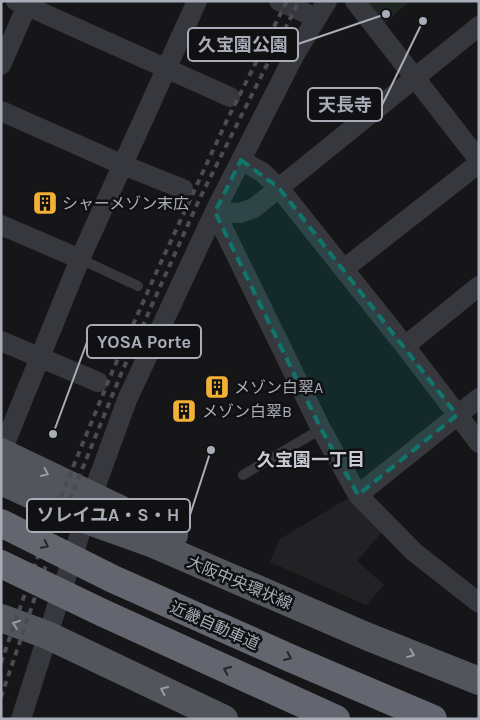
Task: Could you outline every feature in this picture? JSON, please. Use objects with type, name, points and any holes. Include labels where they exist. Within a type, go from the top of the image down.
[{"type":"highway","name":"近畿自動車道","points":[[1,523],[114,580],[433,719]]},
{"type":"highway","points":[[1,564],[102,613],[336,719]]},
{"type":"main road","points":[[1,452],[88,507]]},
{"type":"main road","name":"大阪中央環状線","points":[[1,481],[88,507],[151,543],[366,636],[479,681]]},
{"type":"main road","points":[[1,618],[47,635],[224,719]]},
{"type":"street","points":[[1,452],[80,259],[198,1]]},
{"type":"street","points":[[21,719],[88,507],[127,400],[241,160],[295,54],[322,10],[278,1]]},
{"type":"street","points":[[344,269],[479,161],[355,1]]},
{"type":"street","points":[[1,66],[24,3],[230,97]]},
{"type":"street","points":[[215,212],[240,212],[254,208],[479,26]]},
{"type":"street","points":[[1,111],[123,165],[183,189]]},
{"type":"street","points":[[241,160],[262,172],[279,188],[405,346],[479,443]]},
{"type":"street","points":[[215,212],[321,429],[358,495],[414,552],[479,603]]},
{"type":"street","points":[[1,225],[80,259]]},
{"type":"street","points":[[405,346],[479,286]]},
{"type":"street","points":[[1,341],[98,382]]},
{"type":"street","points":[[358,495],[479,398]]},
{"type":"lane","points":[[80,259],[138,286]]},
{"type":"lane","points":[[243,475],[321,429]]},
{"type":"highlighted area","points":[[241,160],[279,188],[457,415],[358,495],[321,429],[215,212]]},
{"type":"shaded area","points":[[366,1],[410,1],[384,24]]},
{"type":"shaded area","points":[[350,497],[382,532],[357,561],[384,585],[366,605],[270,562],[280,539]]},
{"type":"railway","points":[[1,663],[47,530],[113,370],[228,118],[287,1]]},
{"type":"railway","points":[[1,697],[61,521],[121,374],[199,200],[299,1]]},
{"type":"place","name":"久宝園公園","points":[[386,14]]},
{"type":"place","name":"天長寺","points":[[423,21]]},
{"type":"place","name":"シャーメゾン末広","points":[[45,203]]},
{"type":"place","name":"メゾン白翠A","points":[[217,387]]},
{"type":"place","name":"メゾン白翠B","points":[[184,411]]},
{"type":"place","name":"YOSA Porte","points":[[53,434]]},
{"type":"place","name":"ソレイユA・S・H","points":[[211,450]]},
{"type":"district","name":"久宝園一丁目","points":[[311,460]]}]
